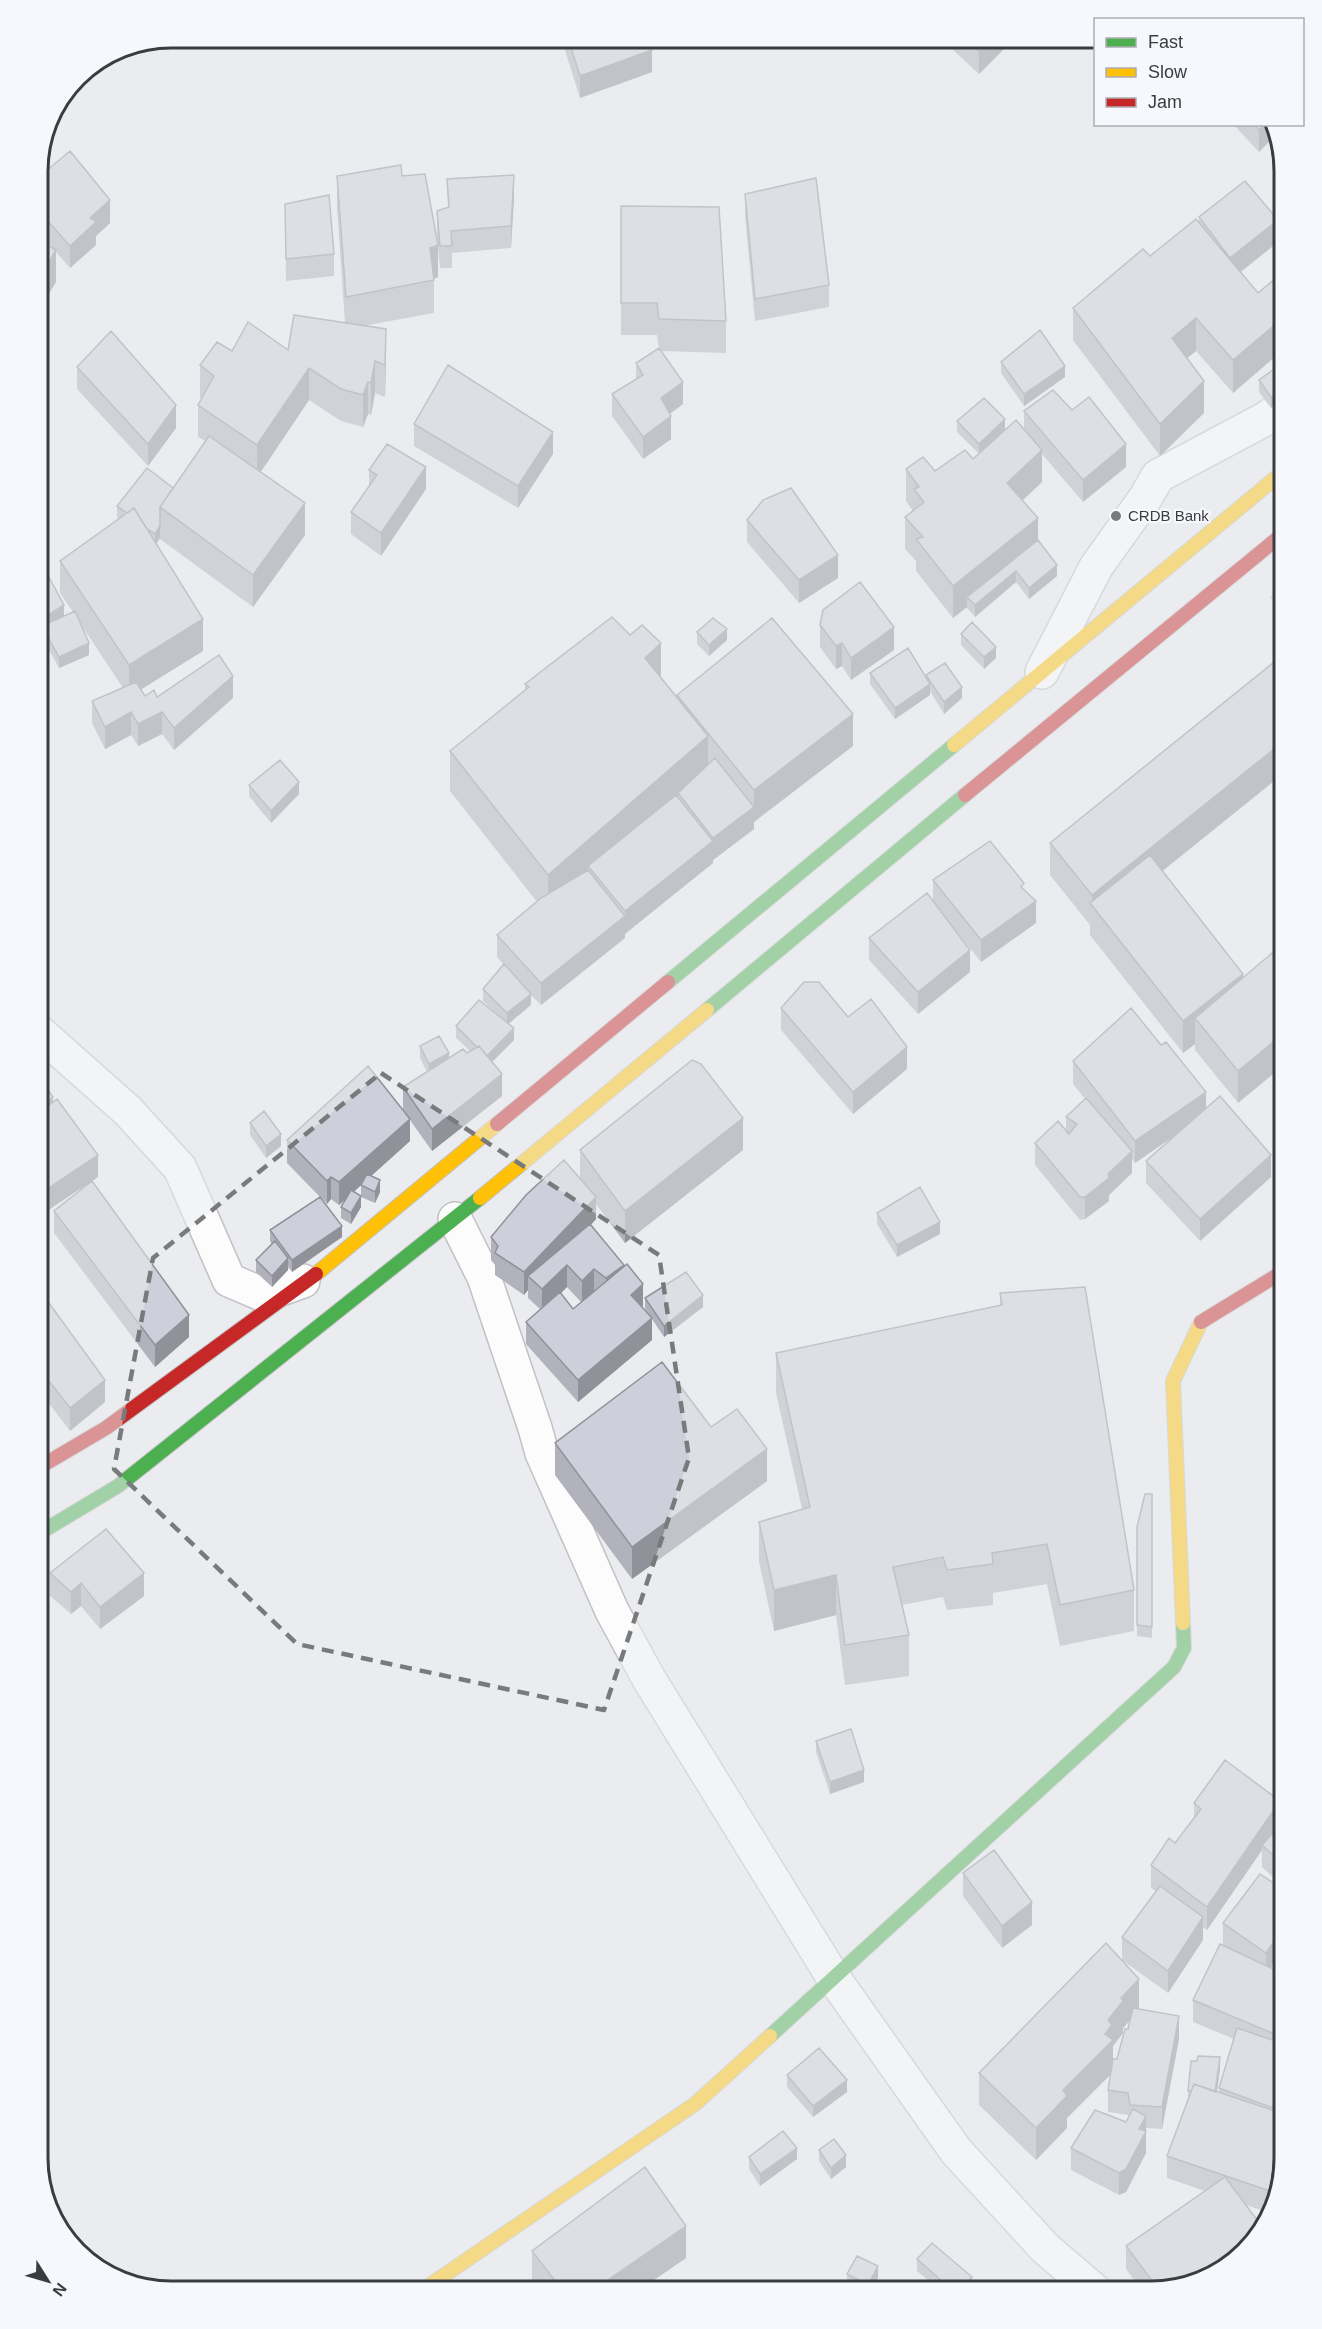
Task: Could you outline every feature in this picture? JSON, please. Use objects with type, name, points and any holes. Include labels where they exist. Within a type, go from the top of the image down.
[{"type":"main road","points":[[48,1461],[105,1428],[310,1279],[1274,479]]},
{"type":"main road","points":[[48,1527],[118,1486],[455,1219],[1274,541]]},
{"type":"main road","points":[[436,2281],[695,2104],[1174,1667],[1184,1648],[1173,1381],[1199,1323],[1274,1277]]},
{"type":"street","points":[[1042,672],[1096,567],[1146,497],[1158,476],[1274,413]]},
{"type":"street","points":[[48,1040],[128,1112],[180,1168],[229,1280],[264,1296],[310,1279]]},
{"type":"street","points":[[455,1219],[484,1277],[542,1453],[612,1611],[649,1680],[833,1977],[956,2151],[1045,2248],[1082,2281]]},
{"type":"highlighted area","points":[[381,1073],[659,1255],[689,1458],[604,1710],[297,1644],[114,1469],[153,1258]]},
{"type":"building","points":[[571,48],[651,48],[652,50],[580,76]]},
{"type":"building","points":[[70,151],[110,200],[90,218],[96,222],[70,246],[48,221],[48,170]]},
{"type":"building","points":[[401,165],[402,176],[425,174],[438,245],[430,248],[434,280],[346,297],[337,176]]},
{"type":"building","points":[[514,175],[511,226],[451,231],[452,246],[440,246],[437,211],[449,207],[447,179]]},
{"type":"building","points":[[816,178],[829,285],[755,299],[745,194]]},
{"type":"building","points":[[1245,181],[1274,215],[1274,223],[1230,258],[1199,217]]},
{"type":"building","points":[[329,195],[334,254],[286,259],[285,204]]},
{"type":"building","points":[[621,206],[719,207],[726,321],[659,319],[657,303],[621,303]]},
{"type":"building","points":[[1196,219],[1258,293],[1274,280],[1274,325],[1233,360],[1196,318],[1172,338],[1204,381],[1160,424],[1073,308],[1143,249],[1150,256]]},
{"type":"building","points":[[48,246],[56,250],[48,263]]},
{"type":"building","points":[[294,315],[386,329],[385,365],[375,361],[371,383],[368,382],[363,395],[341,389],[309,368],[257,445],[198,405],[214,376],[200,365],[217,342],[232,351],[248,322],[288,350]]},
{"type":"building","points":[[1040,330],[1065,366],[1024,394],[1001,362]]},
{"type":"building","points":[[111,331],[176,405],[148,444],[77,367]]},
{"type":"building","points":[[659,348],[683,382],[661,398],[671,416],[643,437],[612,394],[643,375],[636,363]]},
{"type":"building","points":[[448,365],[553,432],[518,486],[414,424]]},
{"type":"building","points":[[1274,369],[1274,395],[1271,397],[1259,380]]},
{"type":"building","points":[[1053,390],[1072,410],[1089,397],[1126,444],[1083,480],[1024,411]]},
{"type":"building","points":[[984,398],[1005,419],[979,444],[957,421]]},
{"type":"building","points":[[1016,420],[1042,450],[1007,483],[1038,518],[953,586],[916,539],[923,537],[905,517],[924,502],[914,489],[919,487],[906,469],[923,457],[935,471],[965,450],[973,459]]},
{"type":"building","points":[[209,436],[305,503],[253,575],[160,507]]},
{"type":"building","points":[[387,444],[426,467],[381,533],[351,512],[377,475],[369,470]]},
{"type":"building","points":[[147,468],[173,488],[160,507],[160,526],[155,534],[146,528],[134,508],[127,513],[117,506]]},
{"type":"building","points":[[791,488],[838,555],[799,580],[747,520],[763,500]]},
{"type":"building","points":[[134,508],[203,619],[129,665],[60,561]]},
{"type":"building","points":[[1038,540],[1057,565],[1029,588],[1016,571],[975,605],[967,597]]},
{"type":"building","points":[[48,576],[64,605],[48,615]]},
{"type":"building","points":[[860,582],[894,627],[851,658],[842,643],[836,646],[820,625],[823,610]]},
{"type":"building","points":[[75,611],[89,643],[59,657],[48,637],[48,623]]},
{"type":"building","points":[[612,617],[630,635],[642,625],[661,643],[645,658],[708,736],[548,875],[450,751],[529,687],[525,684]]},
{"type":"building","points":[[713,618],[727,629],[709,645],[697,632]]},
{"type":"building","points":[[772,618],[853,714],[754,790],[677,695]]},
{"type":"building","points":[[972,622],[996,647],[984,657],[961,634]]},
{"type":"building","points":[[908,648],[930,684],[895,708],[870,673]]},
{"type":"building","points":[[219,655],[233,676],[174,728],[162,712],[138,724],[131,712],[105,727],[92,701],[136,682],[145,696],[154,690],[157,697]]},
{"type":"building","points":[[1274,662],[1274,749],[1092,895],[1050,843]]},
{"type":"building","points":[[945,663],[962,687],[944,702],[926,675]]},
{"type":"building","points":[[715,758],[754,807],[713,838],[678,793]]},
{"type":"building","points":[[280,760],[299,782],[271,811],[249,785]]},
{"type":"building","points":[[676,795],[713,841],[625,911],[588,866]]},
{"type":"building","points":[[990,841],[1024,883],[1021,887],[1036,901],[981,940],[933,880]]},
{"type":"building","points":[[1150,855],[1243,974],[1183,1021],[1090,903]]},
{"type":"building","points":[[588,870],[625,916],[541,983],[497,935],[541,898]]},
{"type":"building","points":[[927,893],[970,950],[918,992],[869,938]]},
{"type":"building","points":[[1274,951],[1274,1041],[1238,1071],[1195,1018]]},
{"type":"building","points":[[504,964],[531,994],[507,1013],[483,989]]},
{"type":"building","points":[[804,982],[819,982],[848,1017],[871,999],[907,1047],[853,1092],[781,1008]]},
{"type":"building","points":[[479,1000],[514,1028],[487,1056],[456,1026]]},
{"type":"building","points":[[1131,1008],[1161,1045],[1166,1042],[1206,1092],[1135,1141],[1073,1061]]},
{"type":"building","points":[[439,1036],[449,1053],[429,1064],[420,1046]]},
{"type":"building","points":[[479,1046],[502,1074],[432,1129],[403,1087],[463,1049],[467,1053]]},
{"type":"building","points":[[692,1060],[701,1064],[743,1118],[625,1211],[580,1150]]},
{"type":"building","points":[[368,1066],[410,1119],[339,1182],[331,1177],[327,1181],[287,1140]]},
{"type":"building","points":[[48,1090],[53,1097],[48,1100]]},
{"type":"building","points":[[1220,1096],[1271,1155],[1200,1219],[1146,1161]]},
{"type":"building","points":[[1086,1098],[1132,1151],[1108,1174],[1109,1178],[1085,1197],[1080,1197],[1035,1143],[1058,1121],[1069,1134],[1077,1124],[1066,1117]]},
{"type":"building","points":[[57,1099],[98,1155],[48,1188],[48,1106]]},
{"type":"building","points":[[264,1111],[281,1134],[266,1146],[250,1123]]},
{"type":"building","points":[[564,1160],[596,1197],[524,1272],[495,1253],[498,1246],[491,1237],[526,1195]]},
{"type":"building","points":[[367,1174],[380,1180],[375,1192],[361,1185]]},
{"type":"building","points":[[92,1181],[189,1315],[155,1345],[54,1211]]},
{"type":"building","points":[[920,1187],[940,1222],[897,1245],[877,1213]]},
{"type":"building","points":[[351,1190],[361,1196],[351,1213],[341,1207]]},
{"type":"building","points":[[320,1197],[342,1226],[292,1260],[270,1230]]},
{"type":"building","points":[[590,1224],[624,1265],[606,1278],[594,1269],[582,1281],[567,1265],[542,1289],[528,1276]]},
{"type":"building","points":[[275,1241],[288,1258],[272,1276],[256,1260]]},
{"type":"building","points":[[627,1264],[643,1284],[631,1295],[652,1318],[578,1380],[526,1322],[560,1292],[573,1309]]},
{"type":"building","points":[[686,1272],[703,1295],[664,1326],[645,1298]]},
{"type":"building","points":[[1085,1287],[1134,1590],[1060,1605],[1047,1544],[992,1553],[993,1564],[947,1570],[943,1557],[893,1567],[909,1635],[845,1645],[836,1575],[774,1590],[759,1522],[810,1507],[776,1353],[1002,1305],[1000,1293]]},
{"type":"building","points":[[48,1302],[105,1380],[70,1408],[48,1380]]},
{"type":"building","points":[[662,1362],[711,1427],[737,1409],[767,1449],[632,1547],[555,1443]]},
{"type":"building","points":[[1145,1494],[1152,1494],[1152,1627],[1137,1625],[1137,1527]]},
{"type":"building","points":[[106,1529],[144,1573],[100,1607],[81,1583],[71,1592],[50,1573]]},
{"type":"building","points":[[851,1729],[864,1770],[830,1782],[816,1741]]},
{"type":"building","points":[[1225,1760],[1274,1797],[1274,1810],[1207,1907],[1151,1865],[1169,1838],[1175,1843],[1201,1809],[1194,1803]]},
{"type":"building","points":[[1274,1832],[1274,1856],[1262,1845]]},
{"type":"building","points":[[994,1850],[1032,1902],[1002,1926],[963,1873]]},
{"type":"building","points":[[1260,1874],[1274,1883],[1274,1941],[1266,1953],[1223,1923]]},
{"type":"building","points":[[1160,1886],[1203,1917],[1168,1971],[1122,1937]]},
{"type":"building","points":[[1106,1943],[1139,1979],[1121,1998],[1123,2001],[1108,2020],[1112,2025],[1105,2034],[1113,2040],[1063,2090],[1067,2096],[1036,2128],[979,2073]]},
{"type":"building","points":[[1220,1944],[1274,1969],[1274,2034],[1193,2000]]},
{"type":"building","points":[[1133,2008],[1179,2016],[1162,2107],[1130,2105],[1128,2093],[1108,2090],[1113,2059],[1117,2059]]},
{"type":"building","points":[[1237,2028],[1274,2041],[1274,2108],[1219,2088]]},
{"type":"building","points":[[819,2048],[847,2080],[813,2106],[787,2075]]},
{"type":"building","points":[[1198,2056],[1220,2057],[1215,2092],[1194,2084],[1191,2091],[1188,2091],[1191,2061],[1197,2061]]},
{"type":"building","points":[[1194,2084],[1274,2111],[1274,2158],[1270,2191],[1167,2156]]},
{"type":"building","points":[[1133,2109],[1146,2116],[1139,2129],[1146,2131],[1126,2169],[1119,2173],[1071,2148],[1095,2110],[1126,2122]]},
{"type":"building","points":[[783,2131],[797,2148],[760,2174],[749,2157]]},
{"type":"building","points":[[834,2139],[846,2155],[831,2168],[819,2150]]},
{"type":"building","points":[[645,2167],[686,2226],[606,2281],[555,2281],[532,2251]]},
{"type":"building","points":[[1225,2177],[1258,2221],[1249,2233],[1226,2256],[1213,2265],[1175,2279],[1152,2281],[1126,2246]]},
{"type":"building","points":[[932,2243],[972,2277],[969,2281],[942,2281],[917,2259]]},
{"type":"building","points":[[857,2256],[878,2266],[870,2281],[860,2281],[847,2274]]},
{"type":"traffic: fast","points":[[668,982],[954,745]]},
{"type":"traffic: fast","points":[[707,1010],[965,795]]},
{"type":"traffic: fast","points":[[48,1528],[118,1486],[480,1198]]},
{"type":"traffic: fast","points":[[770,2036],[1174,1667],[1184,1648],[1183,1623]]},
{"type":"traffic: slow","points":[[954,745],[1274,479]]},
{"type":"traffic: slow","points":[[480,1198],[707,1010]]},
{"type":"traffic: slow","points":[[316,1274],[497,1124]]},
{"type":"traffic: slow","points":[[1183,1623],[1173,1381],[1201,1322]]},
{"type":"traffic: slow","points":[[436,2281],[695,2104],[770,2036]]},
{"type":"traffic: jam","points":[[965,795],[1274,541]]},
{"type":"traffic: jam","points":[[497,1124],[668,982]]},
{"type":"traffic: jam","points":[[48,1462],[106,1428],[316,1274]]},
{"type":"traffic: jam","points":[[1201,1322],[1274,1277]]},
{"type":"place","name":"CRDB Bank","points":[[1116,516]]}]
